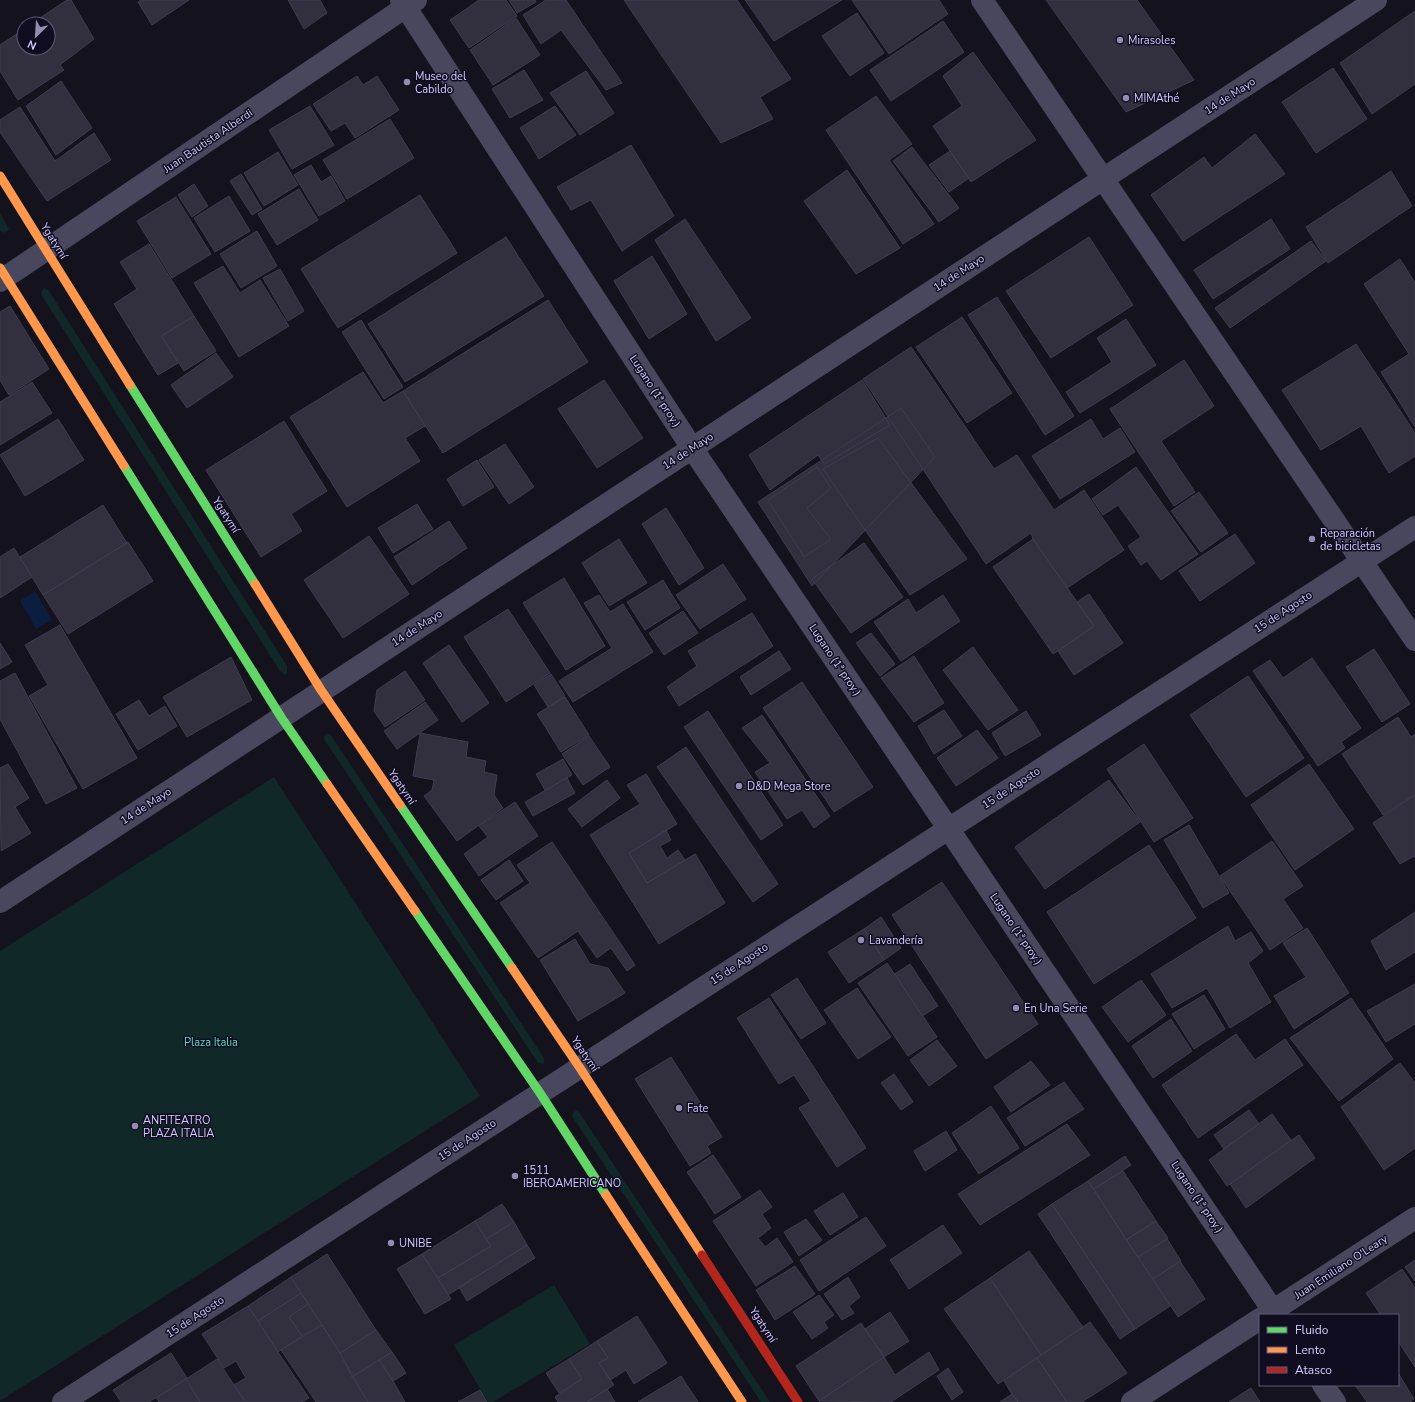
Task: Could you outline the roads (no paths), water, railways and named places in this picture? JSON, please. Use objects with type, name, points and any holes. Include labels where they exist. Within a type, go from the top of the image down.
[{"type":"main road","name":"Ygatymí","points":[[0,176],[321,690],[580,1068],[798,1402]]},
{"type":"main road","points":[[2,275],[281,717],[540,1093],[742,1402]]},
{"type":"street","points":[[982,0],[1415,640]]},
{"type":"street","name":"14 de Mayo","points":[[0,902],[321,690],[1376,0]]},
{"type":"street","name":"Juan Bautista Alberdi","points":[[2,275],[46,250],[408,2]]},
{"type":"street","name":"Lugano (1ª proy.)","points":[[408,2],[692,448],[948,828],[1268,1314]]},
{"type":"street","name":"15 de Agosto","points":[[63,1402],[1415,527]]},
{"type":"street","name":"Juan Emiliano O'Leary","points":[[1271,1314],[1415,1218]]},
{"type":"street","name":"Juan Emiliano O'Leary","points":[[1132,1402],[1259,1321]]},
{"type":"street","points":[[1324,1386],[1335,1402]]},
{"type":"water","points":[[35,591],[52,620],[36,629],[20,601]]},
{"type":"place","name":"Mirasoles","points":[[1120,40]]},
{"type":"place","name":"Museo del Cabildo","points":[[407,82]]},
{"type":"place","name":"MIMAthé","points":[[1126,98]]},
{"type":"place","name":"Reparación de bicicletas","points":[[1312,539]]},
{"type":"place","name":"D&D Mega Store","points":[[739,786]]},
{"type":"place","name":"Lavandería","points":[[861,940]]},
{"type":"place","name":"En Una Serie","points":[[1016,1008]]},
{"type":"place","name":"Fate","points":[[679,1108]]},
{"type":"place","name":"ANFITEATRO PLAZA ITALIA","points":[[135,1126]]},
{"type":"place","name":"1511 IBEROAMERICANO","points":[[515,1176]]},
{"type":"place","name":"UNIBE","points":[[391,1243]]},
{"type":"park label","name":"Plaza Italia","points":[[211,1042]]}]
